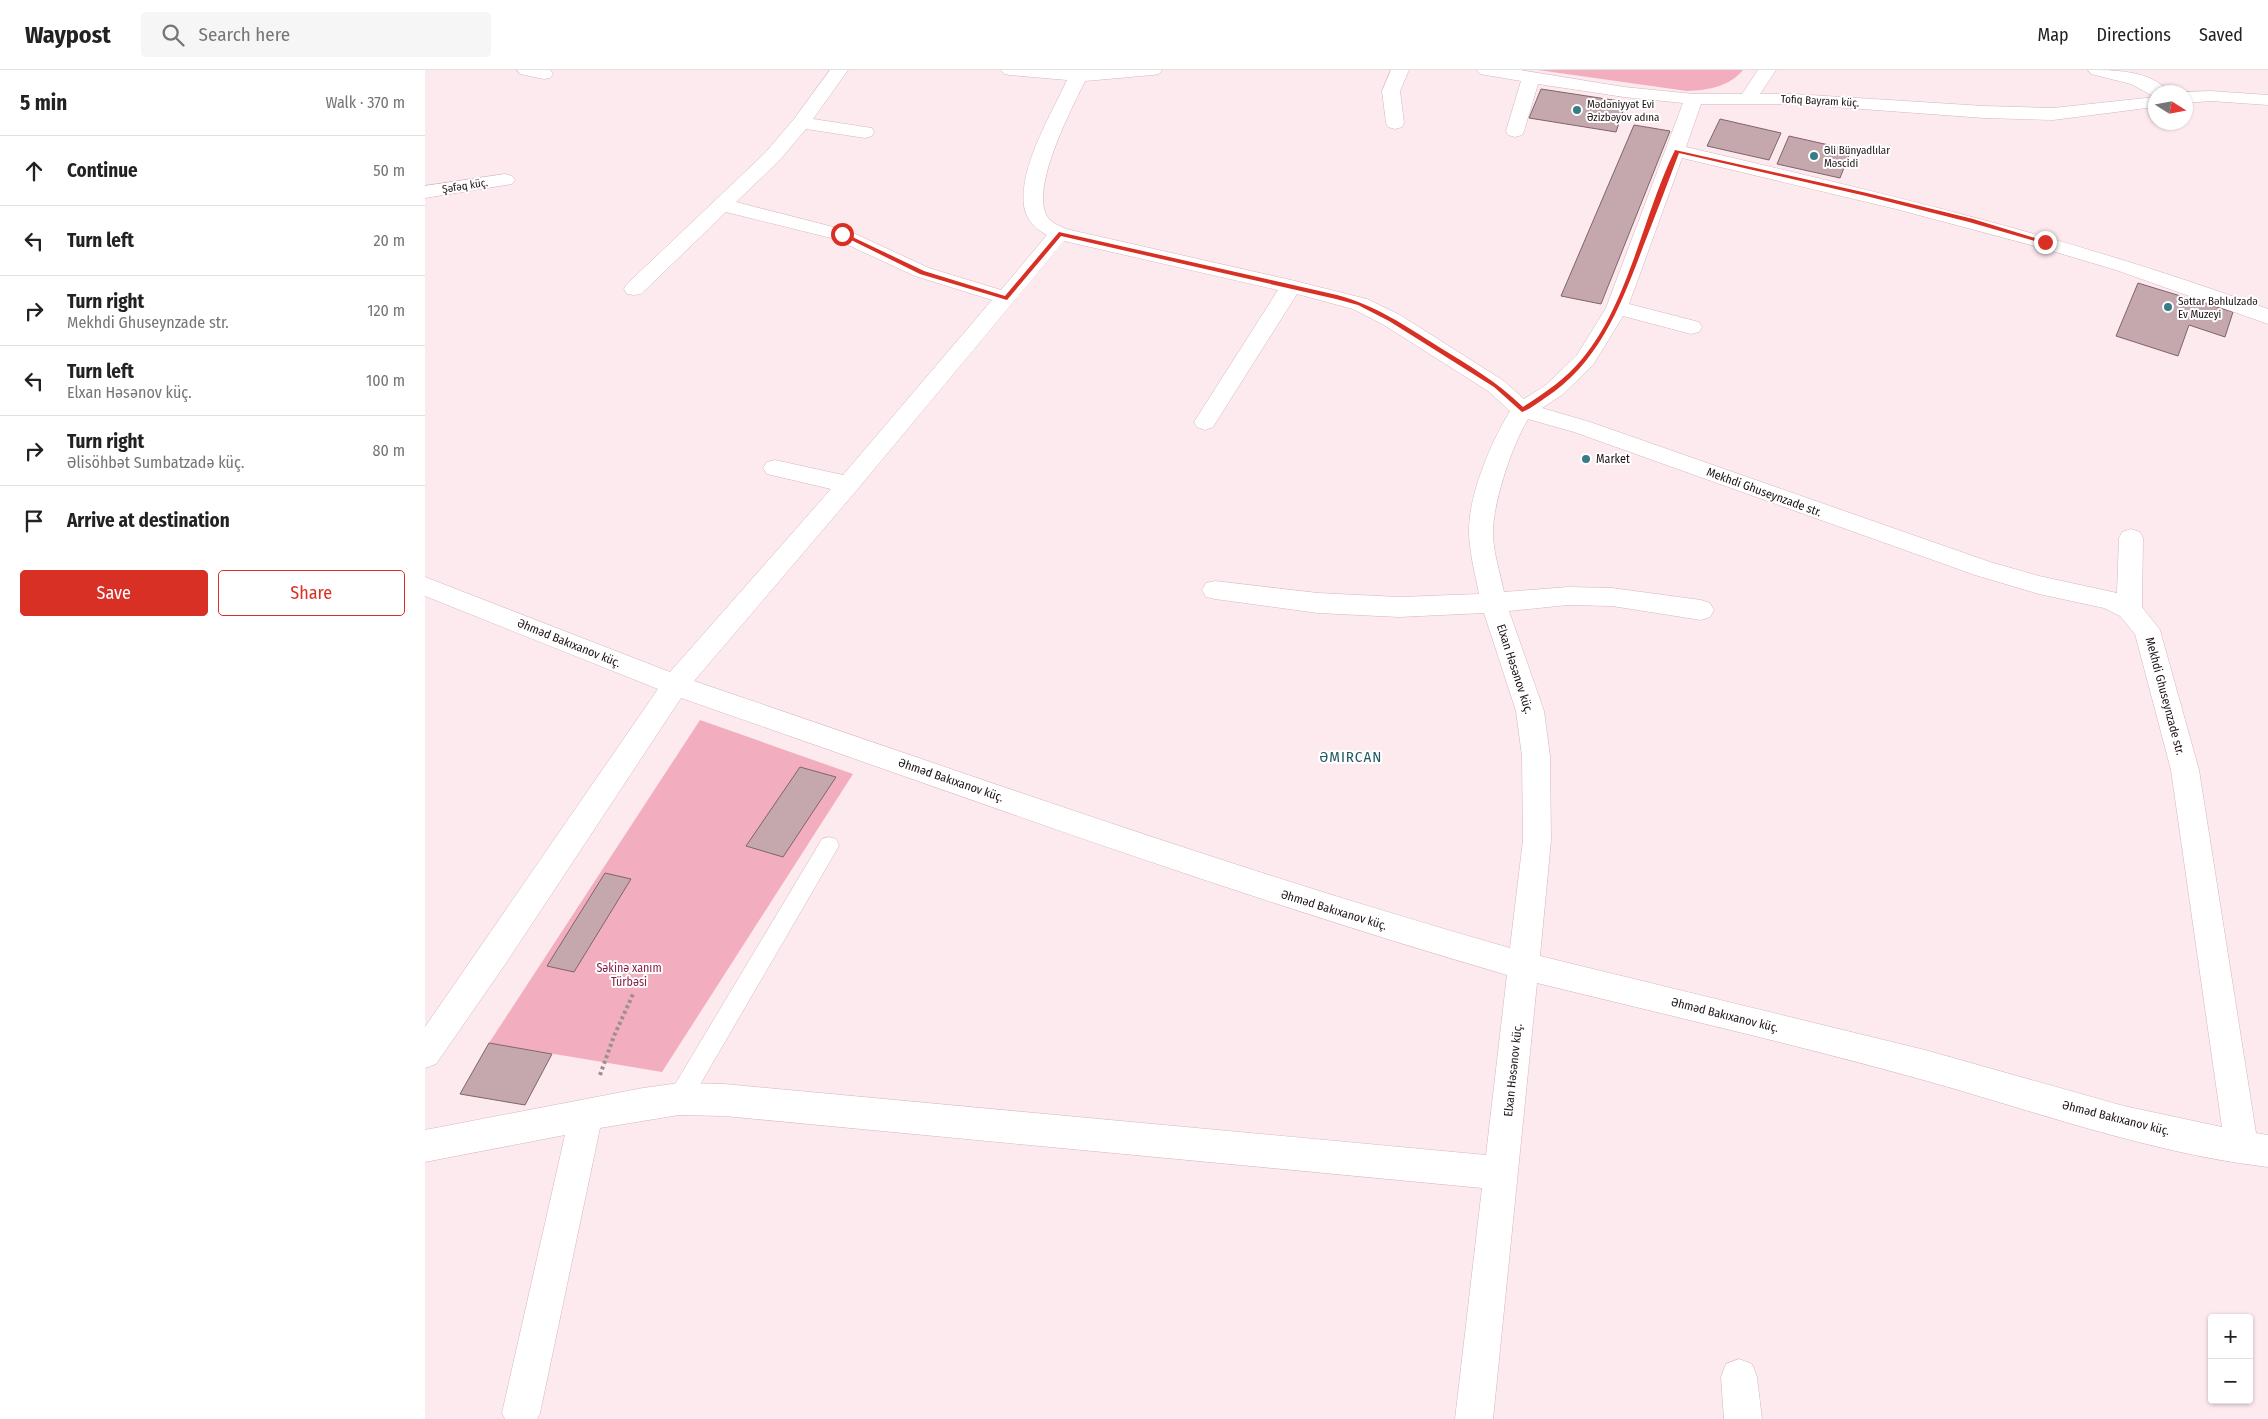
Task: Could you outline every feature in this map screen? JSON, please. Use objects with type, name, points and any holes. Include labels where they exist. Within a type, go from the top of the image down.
[{"type":"street","points":[[526,70],[544,74]]},
{"type":"street","points":[[634,289],[772,157],[801,123],[839,70]]},
{"type":"street","points":[[1010,70],[1078,76],[1153,70]]},
{"type":"street","points":[[1395,123],[1391,90],[1400,70]]},
{"type":"street","name":"Tofiq Bayram küç.","points":[[1487,70],[1624,92],[1694,99],[1794,99],[2044,114],[2084,112],[2148,103]]},
{"type":"street","points":[[1747,99],[1767,70]]},
{"type":"street","points":[[2097,70],[2135,78],[2149,85]]},
{"type":"street","name":"Mekhdi Ghuseynzade str.","points":[[1078,76],[1038,166],[1033,188],[1033,204],[1040,220],[1059,234],[1291,286],[1360,304],[1392,320],[1496,386],[1522,410],[1582,427],[1984,570],[2039,585],[2109,600],[2129,609],[2147,630],[2185,770],[2255,1149]]},
{"type":"street","points":[[1515,131],[1531,77]]},
{"type":"street","points":[[2193,97],[2211,96],[2268,100]]},
{"type":"street","name":"Elxan Həsənov küç.","points":[[1474,1419],[1525,966],[1537,840],[1536,756],[1530,711],[1493,603],[1481,528],[1487,492],[1510,430],[1522,410],[1554,390],[1585,360],[1617,308],[1677,151],[1694,99]]},
{"type":"street","points":[[801,123],[865,132]]},
{"type":"street","points":[[1677,151],[1971,221],[2139,272],[2268,317]]},
{"type":"street","name":"Şəfəq küç.","points":[[425,192],[505,180]]},
{"type":"street","points":[[723,205],[842,234],[922,272],[1007,298]]},
{"type":"street","points":[[425,1053],[493,956],[675,685],[848,485],[1059,234]]},
{"type":"street","points":[[1205,422],[1291,286]]},
{"type":"street","points":[[1617,308],[1691,328]]},
{"type":"street","points":[[775,468],[848,485]]},
{"type":"street","points":[[2129,609],[2131,538]]},
{"type":"street","name":"Əhməd Bakıxanov küç.","points":[[425,586],[675,685],[1269,889],[1399,930],[1525,966],[1925,1065],[2123,1122],[2255,1149]]},
{"type":"street","points":[[1215,590],[1317,603],[1390,606],[1493,603],[1577,596],[1612,597],[1701,610]]},
{"type":"street","points":[[425,1146],[643,1104],[679,1099],[734,1100],[1501,1173]]},
{"type":"street","points":[[521,1413],[586,1116]]},
{"type":"street","points":[[1739,1377],[1743,1419]]},
{"type":"lane","points":[[679,1099],[829,845]]},
{"type":"path","points":[[586,1116],[614,1036],[634,992]]},
{"type":"green space","points":[[1538,70],[1743,70],[1725,84],[1703,90],[1687,91]]},
{"type":"green space","name":"Səkinə xanım Türbəsi","points":[[700,720],[853,774],[662,1072],[489,1043]]},
{"type":"building","points":[[1541,89],[1626,102],[1616,132],[1529,118]]},
{"type":"building","points":[[1720,119],[1781,133],[1769,160],[1707,146]]},
{"type":"building","points":[[1634,125],[1670,131],[1601,304],[1561,296]]},
{"type":"building","points":[[1789,136],[1851,150],[1840,178],[1777,164]]},
{"type":"building","points":[[2138,283],[2233,312],[2225,337],[2189,325],[2178,356],[2116,336]]},
{"type":"building","points":[[800,767],[836,777],[783,857],[746,846]]},
{"type":"building","points":[[605,873],[631,879],[574,972],[547,966]]},
{"type":"building","points":[[489,1043],[552,1054],[525,1105],[460,1094]]},
{"type":"place","name":"Mədəniyyət Evi Əzizbəyov adına","points":[[1577,110]]},
{"type":"place","name":"Əli Bünyadlılar Məscidi","points":[[1814,156]]},
{"type":"place","name":"Səttar Bəhlulzadə Ev Muzeyi","points":[[2168,307]]},
{"type":"place","name":"Market","points":[[1586,459]]},
{"type":"district","name":"ƏMIRCAN","points":[[1351,757]]},
{"type":"route","points":[[842,234],[922,272],[1007,298],[1059,234],[1337,297],[1360,304],[1392,320],[1496,386],[1522,410],[1554,390],[1585,360],[1600,337],[1617,308],[1677,151],[1867,194],[2045,242]]}]
